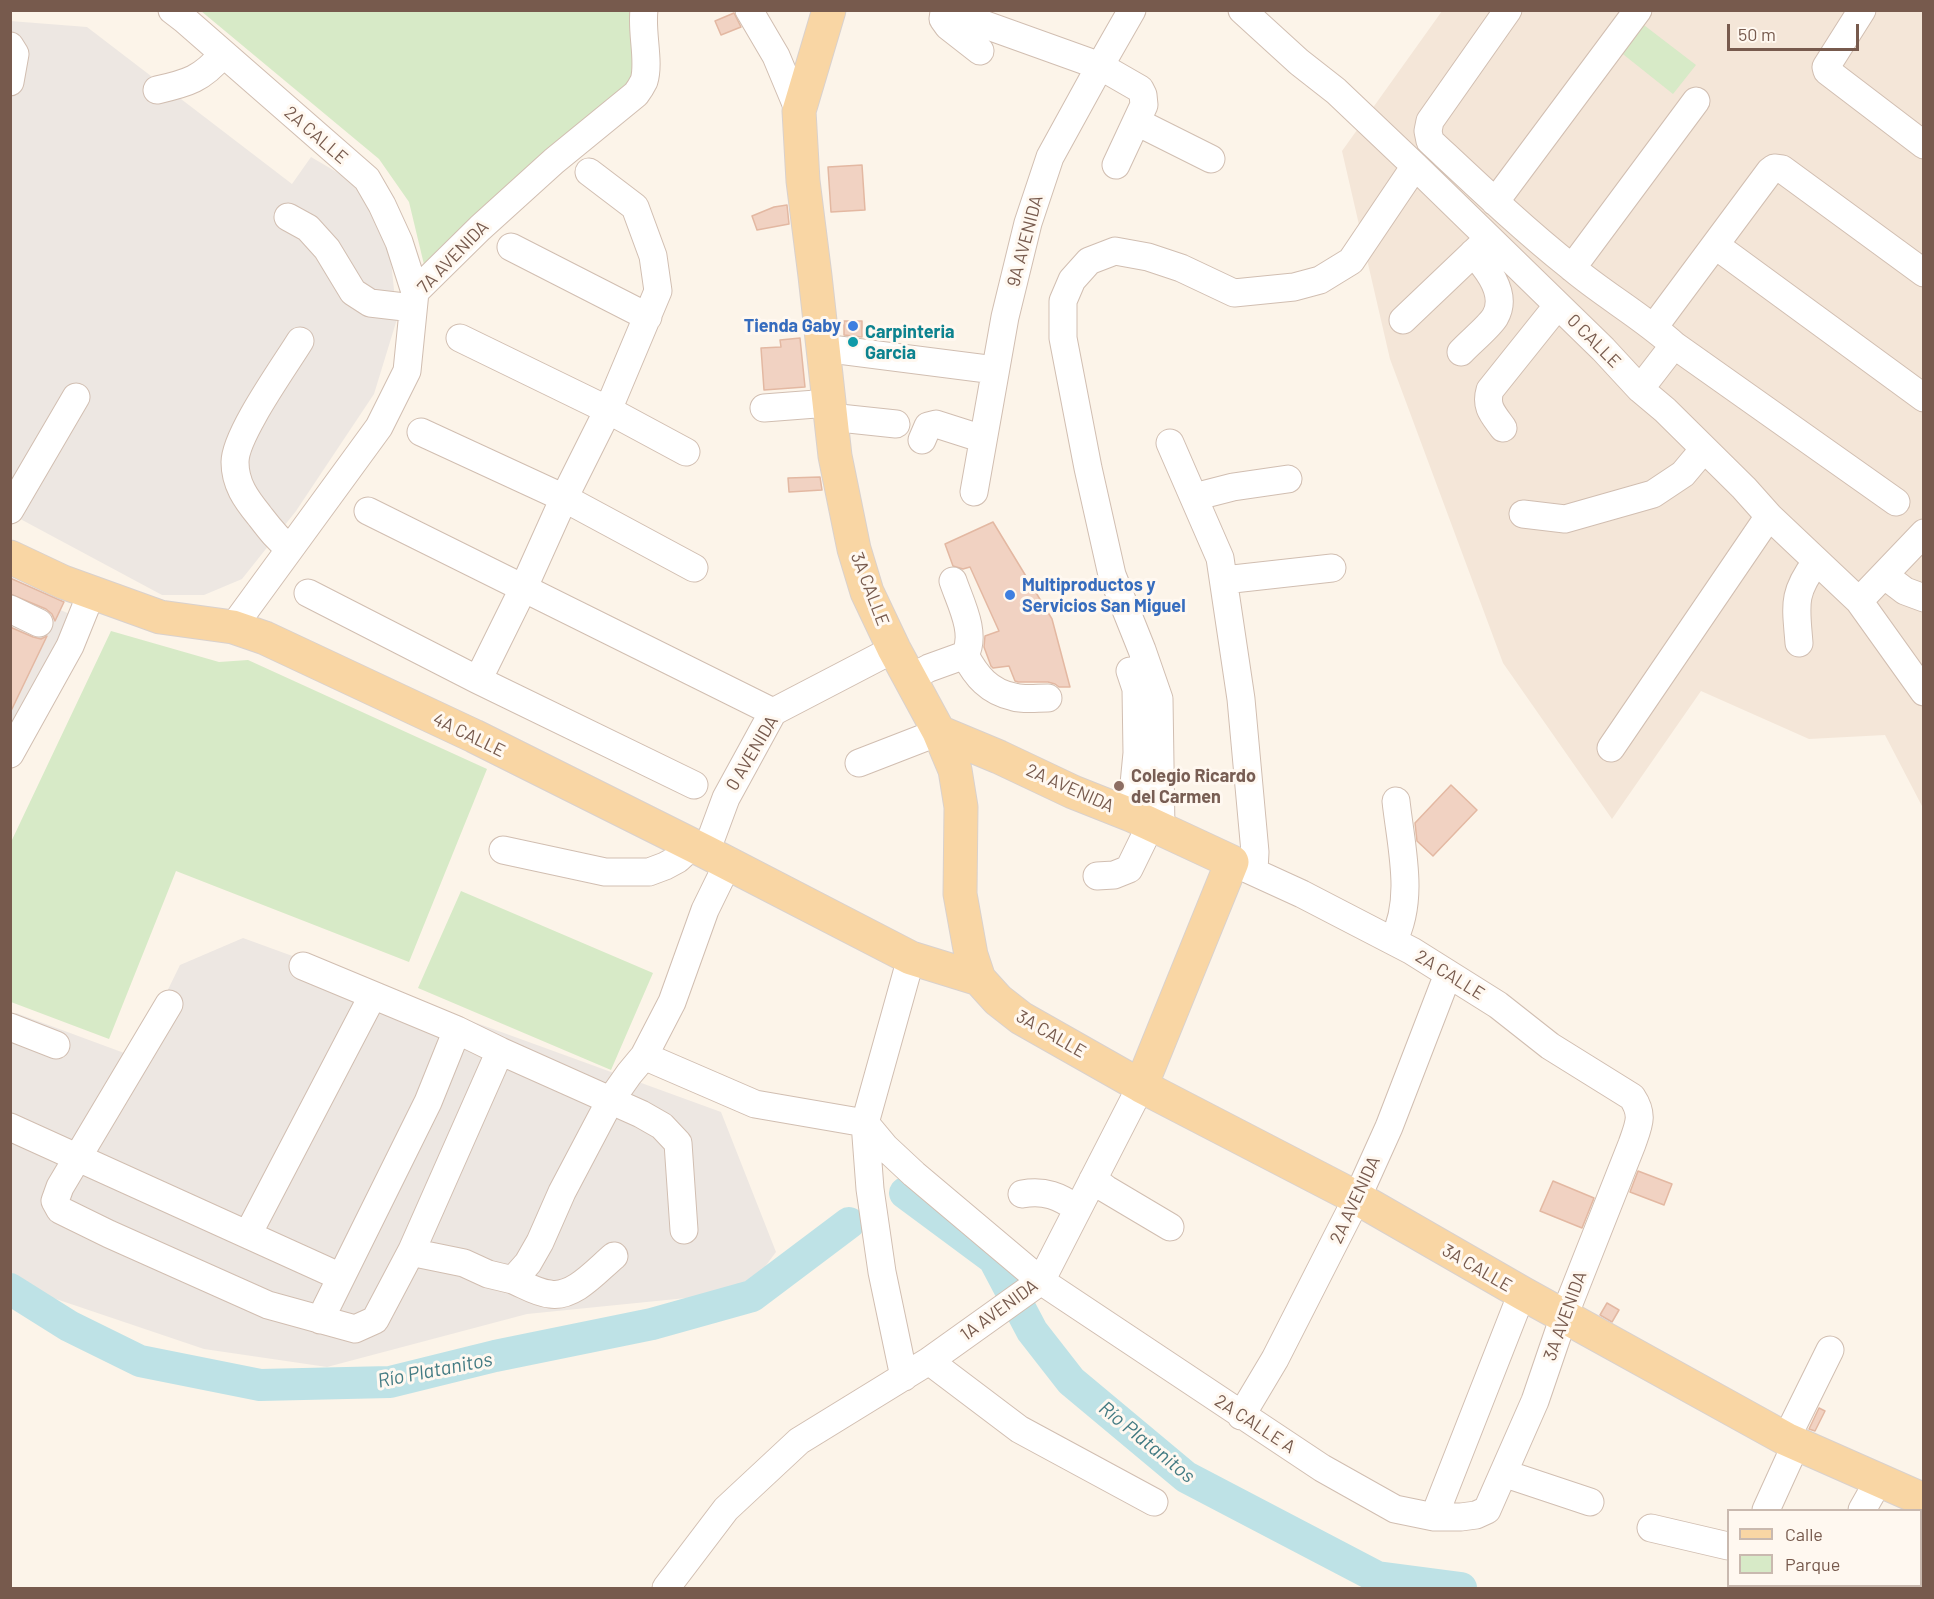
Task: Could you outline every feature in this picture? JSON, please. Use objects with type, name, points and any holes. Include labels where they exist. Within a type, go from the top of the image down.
[{"type":"main road","name":"3A CALLE","points":[[829,10],[799,111],[803,181],[834,456],[854,549],[867,592],[894,649],[949,753],[959,788],[962,826],[960,894],[971,956],[979,979],[998,1000],[1021,1018],[1141,1086],[1357,1198],[1522,1293],[1791,1442],[1923,1500]]},
{"type":"main road","name":"4A CALLE","points":[[10,557],[91,594],[172,620],[233,627],[266,638],[474,736],[709,853],[911,958],[979,979]]},
{"type":"main road","name":"2A AVENIDA","points":[[939,732],[1243,867]]},
{"type":"main road","name":"1A AVENIDA","points":[[1141,1086],[1243,867]]},
{"type":"main road","points":[[911,958],[936,952],[951,934],[960,894]]},
{"type":"street","name":"2A CALLE","points":[[172,10],[367,179],[399,242],[414,300]]},
{"type":"street","name":"7A AVENIDA","points":[[233,627],[379,427],[407,371],[414,300],[480,228],[554,161],[636,94],[644,81],[644,10]]},
{"type":"street","points":[[749,10],[776,56],[799,111]]},
{"type":"street","name":"9A AVENIDA","points":[[974,492],[1005,316],[1028,223],[1050,157],[1132,10]]},
{"type":"street","name":"0 CALLE","points":[[1242,10],[1299,62],[1336,91],[1415,166],[1481,246],[1558,305],[1604,349],[1640,389],[1665,410],[1769,516],[1858,601],[1923,692]]},
{"type":"street","points":[[1508,10],[1430,121],[1428,131],[1430,141],[1495,202],[1572,268],[1654,327],[1674,345],[1896,502]]},
{"type":"street","points":[[1495,202],[1638,10]]},
{"type":"street","points":[[1862,10],[1826,67],[1827,71],[1923,145]]},
{"type":"street","points":[[980,51],[948,26],[943,19],[944,11],[1100,66],[1140,89],[1144,105],[1116,165]]},
{"type":"street","points":[[10,46],[15,54],[10,82]]},
{"type":"street","points":[[157,90],[196,79],[210,69],[223,54]]},
{"type":"street","points":[[1572,268],[1696,101]]},
{"type":"street","points":[[1137,122],[1211,159]]},
{"type":"street","points":[[1097,876],[1114,876],[1129,869],[1147,823],[1159,699],[1143,650],[1112,575],[1088,468],[1063,338],[1063,301],[1072,280],[1089,261],[1115,251],[1148,257],[1181,268],[1234,293],[1294,287],[1320,280],[1352,261],[1415,166]]},
{"type":"street","points":[[1654,327],[1774,168],[1782,169],[1923,273]]},
{"type":"street","points":[[478,680],[608,410],[658,291],[652,256],[635,207],[589,172]]},
{"type":"street","points":[[288,217],[308,228],[327,249],[352,292],[370,303],[414,300]]},
{"type":"street","points":[[1715,245],[1923,398]]},
{"type":"street","points":[[1403,320],[1481,246],[1500,297],[1495,317],[1461,352]]},
{"type":"street","points":[[511,247],[648,317]]},
{"type":"street","points":[[1503,428],[1488,408],[1490,390],[1558,305]]},
{"type":"street","points":[[460,338],[608,410],[686,452]]},
{"type":"street","points":[[290,549],[278,540],[244,496],[238,482],[235,460],[242,434],[300,341]]},
{"type":"street","points":[[1640,389],[1674,345]]},
{"type":"street","points":[[823,348],[995,370]]},
{"type":"street","points":[[10,510],[76,397]]},
{"type":"street","points":[[764,408],[830,410],[897,424]]},
{"type":"street","points":[[921,440],[928,426],[936,424],[983,439]]},
{"type":"street","points":[[421,432],[564,498],[694,568]]},
{"type":"street","points":[[1170,443],[1220,558],[1224,580],[1241,699],[1254,852],[1243,867]]},
{"type":"street","points":[[1523,514],[1565,519],[1653,494],[1683,474],[1704,449]]},
{"type":"street","points":[[1194,497],[1233,487],[1288,479]]},
{"type":"street","points":[[368,511],[773,712]]},
{"type":"street","points":[[1611,748],[1769,516]]},
{"type":"street","points":[[1858,601],[1923,533]]},
{"type":"street","points":[[1798,643],[1795,601],[1804,578],[1816,562]]},
{"type":"street","points":[[1224,580],[1332,568]]},
{"type":"street","points":[[1884,574],[1905,591],[1923,598]]},
{"type":"street","points":[[952,581],[966,619],[969,641],[965,655],[978,678],[992,688],[1014,698],[1048,698]]},
{"type":"street","points":[[308,593],[478,680],[694,785]]},
{"type":"street","points":[[10,754],[70,646],[91,594]]},
{"type":"street","points":[[10,609],[39,623]]},
{"type":"street","name":"0 AVENIDA","points":[[513,1280],[528,1263],[540,1242],[562,1192],[610,1101],[644,1056],[672,1002],[705,910],[709,853],[726,798],[773,712],[894,649]]},
{"type":"street","points":[[910,678],[929,668],[965,655]]},
{"type":"street","points":[[1130,671],[1136,689],[1137,753],[1147,823]]},
{"type":"street","points":[[859,763],[939,732]]},
{"type":"street","points":[[1393,941],[1399,930],[1406,889],[1396,801]]},
{"type":"street","points":[[503,850],[605,872],[649,872],[678,859],[709,853]]},
{"type":"street","name":"2A CALLE","points":[[1243,867],[1412,951],[1498,1005],[1550,1046],[1632,1097],[1639,1107],[1640,1122]]},
{"type":"street","points":[[904,1377],[882,1272],[870,1189],[865,1123],[911,958]]},
{"type":"street","points":[[303,966],[457,1030],[662,1126],[678,1143],[684,1230]]},
{"type":"street","name":"2A AVENIDA","points":[[1241,1416],[1275,1359],[1357,1198],[1389,1127],[1448,974]]},
{"type":"street","points":[[248,1234],[373,995]]},
{"type":"street","points":[[168,1004],[60,1188],[55,1201],[60,1210],[268,1305],[355,1329],[375,1320],[412,1250],[500,1051]]},
{"type":"street","points":[[10,1027],[56,1045]]},
{"type":"street","points":[[320,1320],[428,1102],[457,1030]]},
{"type":"street","points":[[644,1056],[755,1104],[865,1123]]},
{"type":"street","name":"1A AVENIDA","points":[[666,1588],[726,1509],[799,1441],[929,1361],[1038,1283],[1141,1086]]},
{"type":"street","name":"3A AVENIDA","points":[[1487,1510],[1535,1401],[1564,1316],[1640,1122]]},
{"type":"street","name":"2A CALLE A","points":[[865,1123],[885,1147],[914,1174],[1038,1283],[1322,1468],[1395,1509],[1434,1517],[1476,1515],[1487,1510]]},
{"type":"street","points":[[12,1129],[340,1277]]},
{"type":"street","points":[[1093,1179],[1170,1227]]},
{"type":"street","points":[[1022,1194],[1046,1192],[1078,1209]]},
{"type":"street","points":[[412,1250],[420,1254],[464,1263],[488,1274],[513,1280],[550,1295],[568,1292],[614,1256]]},
{"type":"street","points":[[1434,1517],[1522,1293]]},
{"type":"street","points":[[1766,1509],[1791,1442],[1830,1350]]},
{"type":"street","points":[[929,1361],[1019,1429],[1154,1502]]},
{"type":"street","points":[[1504,1472],[1590,1502]]},
{"type":"street","points":[[1863,1509],[1879,1480]]},
{"type":"street","points":[[1651,1528],[1727,1546]]},
{"type":"shaded area","points":[[1442,11],[1923,11],[1923,808],[1885,735],[1809,739],[1701,691],[1612,819],[1503,663],[1390,359],[1342,151]]},
{"type":"shaded area","points":[[10,21],[87,27],[292,184],[311,157],[352,181],[389,241],[397,319],[374,394],[296,511],[242,579],[204,595],[162,595],[11,514]]},
{"type":"shaded area","points":[[11,588],[83,620],[11,767]]},
{"type":"shaded area","points":[[243,938],[721,1112],[776,1252],[746,1292],[527,1314],[327,1367],[204,1349],[53,1298],[11,1280],[10,1023],[16,1013],[135,1057],[180,965]]},
{"type":"green space","points":[[201,11],[639,11],[637,85],[427,277],[409,202],[379,159]]},
{"type":"green space","points":[[1636,19],[1696,65],[1673,94],[1614,47]]},
{"type":"green space","points":[[111,631],[219,662],[248,660],[487,769],[409,962],[176,871],[109,1039],[11,1002],[11,842]]},
{"type":"green space","points":[[461,891],[653,973],[611,1070],[418,988]]},
{"type":"building","points":[[734,13],[741,27],[721,35],[715,21]]},
{"type":"building","points":[[862,165],[865,210],[831,212],[828,167]]},
{"type":"building","points":[[787,205],[789,224],[757,230],[752,216],[774,207]]},
{"type":"building","name":"Tienda Gaby","points":[[844,321],[862,321],[862,337],[844,335]]},
{"type":"building","points":[[800,338],[805,387],[764,390],[761,348],[781,347],[780,340]]},
{"type":"building","points":[[820,477],[822,490],[789,492],[788,478]]},
{"type":"building","name":"Multiproductos y Servicios San Miguel","points":[[993,522],[1052,619],[1070,687],[1059,687],[1048,682],[1018,682],[1015,681],[1009,666],[993,668],[991,666],[984,647],[985,636],[999,631],[970,567],[963,569],[953,566],[945,544]]},
{"type":"building","points":[[10,578],[64,602],[55,621],[46,609],[10,594]]},
{"type":"building","points":[[10,627],[41,639],[47,636],[10,713]]},
{"type":"building","points":[[1451,785],[1477,810],[1433,856],[1417,841],[1415,823]]},
{"type":"building","points":[[1638,1171],[1672,1184],[1664,1205],[1630,1192]]},
{"type":"building","points":[[1553,1181],[1594,1198],[1582,1228],[1540,1211]]},
{"type":"building","points":[[1607,1303],[1619,1310],[1612,1322],[1600,1315]]},
{"type":"building","points":[[1819,1408],[1825,1411],[1815,1431],[1809,1429]]},
{"type":"waterway","name":"Río Platanitos","points":[[905,1193],[994,1259],[1032,1331],[1071,1381],[1186,1477],[1377,1577],[1461,1588]]},
{"type":"waterway","name":"Río Platanitos","points":[[10,1289],[69,1326],[140,1361],[260,1385],[390,1382],[495,1356],[652,1324],[752,1296],[849,1223]]},
{"type":"place","name":"Tienda Gaby","points":[[853,326]]},
{"type":"place","name":"Carpinteria Garcia","points":[[853,342]]},
{"type":"place","name":"Multiproductos y Servicios San Miguel","points":[[1010,595]]},
{"type":"place","name":"Colegio Ricardo del Carmen","points":[[1119,786]]}]
